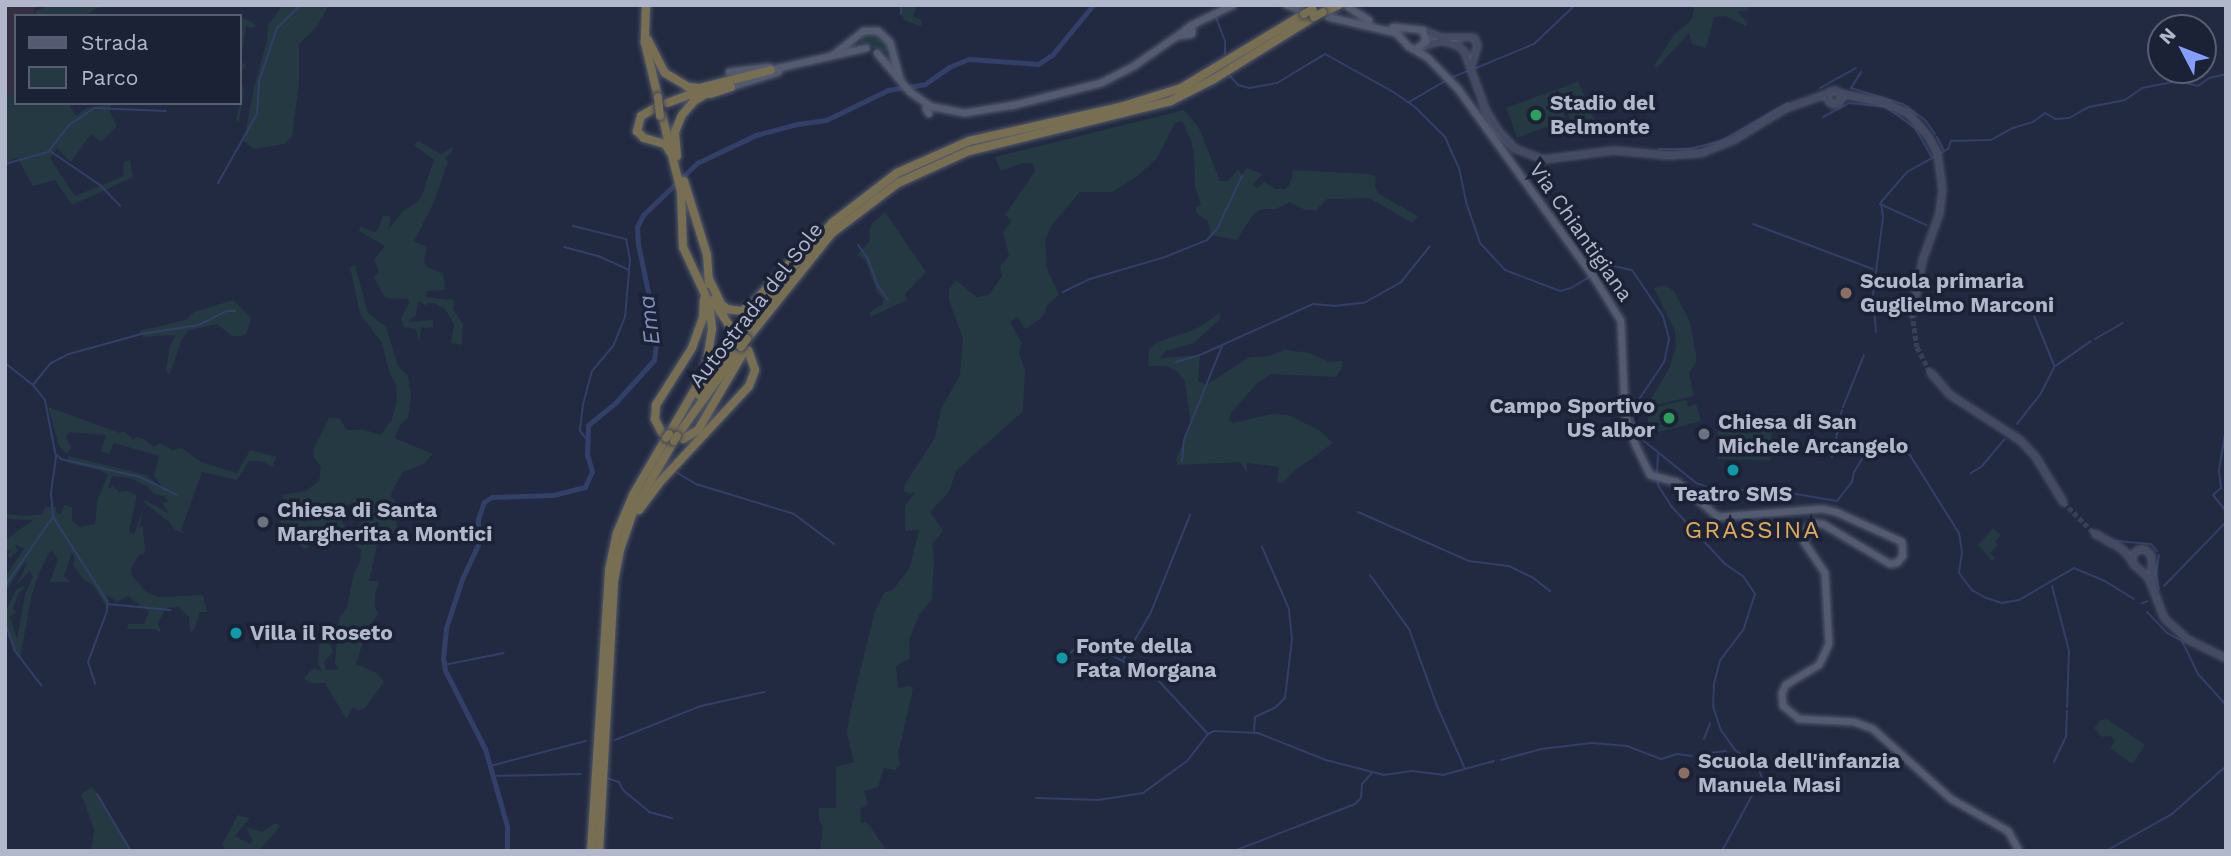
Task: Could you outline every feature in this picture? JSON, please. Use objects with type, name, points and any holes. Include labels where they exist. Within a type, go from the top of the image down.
[{"type":"highway","points":[[648,6],[646,51],[662,99]]},
{"type":"highway","name":"Autostrada del Sole","points":[[591,851],[609,570],[617,533],[633,495],[672,437],[782,293],[850,217],[890,188],[930,166],[969,151],[1144,109],[1190,93],[1242,57],[1322,13],[1344,7]]},
{"type":"highway","name":"Autostrada del Sole","points":[[1242,57],[1302,9],[1322,13]]},
{"type":"highway","points":[[646,17],[648,40],[662,99],[660,133],[649,140]]},
{"type":"highway","points":[[648,40],[659,66],[671,79],[694,88],[728,83]]},
{"type":"highway","points":[[662,99],[777,69]]},
{"type":"highway","name":"Autostrada del Sole","points":[[743,343],[816,241],[844,212],[882,183],[916,163],[970,141],[1120,107],[1214,75]]},
{"type":"highway","points":[[678,165],[675,132],[686,109],[700,97],[728,83]]},
{"type":"highway","points":[[661,113],[645,112],[637,123],[639,134],[665,144],[678,165]]},
{"type":"highway","points":[[616,568],[632,525],[646,498],[751,383],[755,366],[743,343],[717,311],[703,241],[684,190],[661,113]]},
{"type":"highway","points":[[709,279],[716,298],[727,309],[742,311],[749,307],[833,217],[864,192],[882,183]]},
{"type":"highway","points":[[672,437],[698,389],[712,342],[710,308],[683,247],[684,190]]},
{"type":"highway","points":[[672,437],[655,419],[656,405],[692,348],[703,317],[705,306],[696,276]]},
{"type":"highway","points":[[672,437],[698,430],[743,343]]},
{"type":"highway","name":"Autostrada del Sole","points":[[598,851],[609,637],[616,568],[639,498],[672,437]]},
{"type":"main road","points":[[877,52],[908,90],[931,108],[971,113],[1011,106],[1093,85],[1141,61],[1207,17],[1233,5]]},
{"type":"main road","points":[[1286,5],[1302,9]]},
{"type":"main road","points":[[1344,7],[1366,20],[1397,29],[1412,28],[1440,37],[1469,36],[1476,39],[1472,66]]},
{"type":"main road","name":"Via Chiantigiana","points":[[1322,13],[1396,33],[1408,46],[1428,58],[1449,79],[1597,281],[1621,321],[1625,413],[1637,449],[1656,477],[1677,482],[1718,517],[1822,509],[1836,512],[1902,542],[1903,556],[1898,563],[1890,564],[1823,524],[1813,523],[1806,529],[1804,542],[1825,573],[1829,645],[1819,666],[1786,685],[1782,694],[1783,706],[1799,719],[1849,721],[1873,729],[1951,799],[2008,831],[2020,851]]},
{"type":"main road","points":[[1408,46],[1405,37],[1412,28]]},
{"type":"main road","name":"Via Chiantigiana","points":[[1423,30],[1427,37],[1424,46],[1428,58]]},
{"type":"main road","points":[[833,55],[867,31],[878,31],[889,40],[901,82]]},
{"type":"main road","points":[[859,36],[859,44],[867,48],[885,54],[891,49]]},
{"type":"main road","points":[[1463,38],[1462,50],[1472,66],[1488,116],[1503,138],[1518,150],[1543,159],[1613,150],[1668,155],[1700,153],[1734,139],[1785,108],[1828,97],[1833,90],[1896,106],[1908,113],[1928,136],[1939,161],[1942,189],[1939,213],[1920,269],[1912,313]]},
{"type":"main road","points":[[1416,49],[1441,40],[1462,50],[1475,50]]},
{"type":"main road","points":[[777,69],[867,48]]},
{"type":"main road","points":[[1839,93],[1839,100]]},
{"type":"main road","points":[[1828,97],[1833,103],[1855,97]]},
{"type":"main road","points":[[1930,372],[1961,403],[1996,422],[2028,447],[2063,502]]},
{"type":"main road","points":[[2094,533],[2116,545],[2149,551],[2152,587]]},
{"type":"main road","points":[[2116,545],[2140,569],[2152,587],[2161,613],[2174,627],[2187,639],[2226,658]]},
{"type":"main road","points":[[2131,560],[2137,550]]},
{"type":"main road","points":[[2140,569],[2151,562]]},
{"type":"shaded area","points":[[5,5],[34,5],[34,14],[14,14],[14,95],[5,94]]},
{"type":"green space","points":[[55,5],[102,5],[87,14],[35,14],[36,10]]},
{"type":"green space","points":[[283,5],[329,5],[315,29],[299,44],[299,82],[292,137],[284,144],[254,149],[244,141],[254,87],[267,41],[268,25]]},
{"type":"green space","points":[[898,5],[917,5],[913,17],[922,20],[921,26],[904,20]]},
{"type":"green space","points":[[1751,5],[1747,11],[1737,11],[1748,23],[1746,26],[1725,16],[1714,17],[1706,48],[1692,44],[1689,33],[1657,68],[1654,66],[1673,36],[1692,19],[1694,7]]},
{"type":"green space","points":[[242,17],[257,25],[252,28],[246,26],[242,54]]},
{"type":"green space","points":[[876,32],[886,39],[889,48],[886,53],[860,42],[863,34]]},
{"type":"green space","points":[[1578,81],[1595,121],[1575,129],[1558,90]]},
{"type":"green space","name":"Stadio del Belmonte","points":[[1555,90],[1566,120],[1517,138],[1506,108]]},
{"type":"green space","points":[[5,94],[14,95],[14,105],[69,105],[76,116],[86,108],[111,105],[110,112],[117,126],[101,142],[91,134],[71,162],[57,148],[50,158],[75,196],[124,176],[123,163],[130,160],[133,177],[72,205],[55,180],[33,186],[17,158],[5,162]]},
{"type":"green space","points":[[240,105],[242,105],[239,122],[236,120]]},
{"type":"green space","points":[[1184,110],[1199,128],[1220,181],[1228,181],[1238,169],[1242,175],[1246,168],[1262,174],[1253,185],[1258,188],[1264,182],[1276,189],[1285,189],[1290,184],[1293,170],[1367,174],[1376,176],[1375,187],[1379,194],[1418,216],[1412,223],[1369,198],[1327,199],[1316,210],[1305,210],[1289,202],[1276,209],[1261,209],[1252,216],[1237,240],[1211,235],[1208,221],[1196,213],[1196,207],[1201,205],[1195,186],[1194,156],[1191,140],[1182,121],[1175,123],[1157,158],[1136,177],[1112,192],[1080,192],[1051,226],[1045,240],[1047,269],[1059,295],[1046,306],[1046,312],[1040,319],[1025,329],[1018,317],[1010,322],[1022,343],[1019,352],[1025,371],[1023,411],[956,471],[949,492],[930,512],[943,531],[932,544],[932,599],[919,615],[909,640],[910,658],[896,666],[898,688],[910,686],[913,689],[898,754],[900,765],[895,770],[884,768],[878,787],[864,791],[868,805],[861,808],[860,813],[861,823],[869,825],[887,851],[820,851],[823,827],[819,820],[819,808],[836,808],[836,767],[854,762],[847,733],[875,611],[885,592],[893,590],[910,567],[919,530],[905,531],[905,506],[915,492],[910,494],[904,491],[905,484],[935,438],[941,409],[960,375],[963,339],[949,300],[949,289],[956,280],[976,297],[989,295],[1002,276],[1000,266],[1009,256],[1003,232],[1012,221],[1005,215],[1035,171],[1033,164],[1022,163],[1001,171],[995,157]]},
{"type":"green space","points":[[418,141],[441,154],[452,147],[453,150],[445,159],[448,162],[433,204],[414,241],[427,247],[424,262],[427,267],[443,273],[445,290],[427,291],[425,297],[451,298],[454,301],[453,309],[463,324],[462,345],[451,343],[454,324],[445,309],[434,303],[427,303],[428,306],[418,301],[416,315],[408,322],[433,320],[433,327],[421,328],[419,341],[416,329],[404,327],[401,318],[409,303],[408,299],[385,298],[374,277],[379,271],[374,260],[385,246],[359,231],[360,226],[374,232],[378,230],[383,215],[391,217],[388,230],[403,211],[416,203],[422,195],[434,160],[414,145]]},
{"type":"green space","points":[[885,212],[926,272],[905,294],[907,300],[870,317],[870,312],[883,304],[883,298],[877,292],[865,260],[857,255],[870,241],[869,230],[873,222]]},
{"type":"green space","points":[[355,265],[368,313],[386,327],[398,366],[408,376],[411,397],[408,417],[400,425],[395,438],[433,454],[424,464],[403,472],[392,492],[391,497],[399,504],[395,510],[398,536],[391,540],[382,536],[378,541],[369,581],[379,581],[375,595],[378,613],[365,635],[356,664],[377,673],[384,682],[365,708],[358,711],[353,707],[346,719],[325,683],[310,683],[304,678],[314,668],[322,671],[318,664],[321,624],[335,631],[335,636],[327,635],[333,652],[324,662],[326,670],[339,669],[335,663],[339,619],[347,607],[361,550],[350,540],[371,506],[352,503],[339,508],[342,521],[350,535],[333,532],[328,536],[334,547],[319,536],[311,537],[308,548],[304,549],[279,528],[285,507],[282,495],[306,491],[319,481],[321,467],[314,458],[313,450],[329,418],[339,418],[347,430],[365,430],[381,435],[392,419],[397,400],[396,385],[389,371],[382,343],[360,314],[350,267]]},
{"type":"green space","points":[[1665,285],[1674,291],[1690,322],[1696,355],[1696,362],[1689,373],[1694,396],[1646,407],[1668,371],[1676,347],[1675,331],[1654,288]]},
{"type":"green space","points":[[233,300],[251,318],[247,333],[232,336],[217,324],[189,330],[182,339],[170,374],[166,371],[170,345],[176,335],[143,337],[139,331],[186,320],[194,312]]},
{"type":"green space","points":[[1220,313],[1220,319],[1194,343],[1166,351],[1160,358],[1200,355],[1198,381],[1206,385],[1250,357],[1269,356],[1285,350],[1310,353],[1329,362],[1342,361],[1342,368],[1336,377],[1272,374],[1258,382],[1231,413],[1229,419],[1233,423],[1272,414],[1288,415],[1319,430],[1333,443],[1294,471],[1283,483],[1277,482],[1279,468],[1273,466],[1247,463],[1247,473],[1240,462],[1178,465],[1176,459],[1191,426],[1185,382],[1178,372],[1166,366],[1148,366],[1149,349],[1157,342],[1196,329]]},
{"type":"green space","name":"Campo Sportivo US albor","points":[[1686,400],[1688,407],[1696,404],[1701,421],[1651,434],[1646,410]]},
{"type":"green space","points":[[48,407],[120,433],[124,431],[133,440],[136,437],[144,439],[154,447],[160,443],[173,450],[182,448],[201,462],[237,473],[250,450],[276,457],[273,467],[261,461],[249,461],[237,480],[202,472],[181,530],[185,534],[175,530],[144,502],[145,500],[168,513],[162,502],[169,502],[164,496],[154,494],[148,487],[130,478],[112,476],[108,489],[113,486],[119,492],[127,491],[137,495],[129,532],[134,534],[144,507],[139,527],[143,526],[145,553],[138,556],[131,568],[132,576],[145,591],[158,597],[203,595],[207,612],[200,612],[194,630],[190,632],[189,617],[178,607],[166,608],[158,623],[161,633],[155,629],[127,629],[128,624],[144,624],[149,612],[128,596],[117,602],[107,595],[109,602],[105,605],[93,585],[84,580],[73,565],[75,559],[72,552],[64,576],[71,582],[50,582],[58,559],[51,550],[39,573],[31,598],[20,659],[8,636],[5,612],[16,590],[23,586],[25,589],[19,592],[13,608],[16,612],[10,617],[17,639],[25,595],[33,576],[30,571],[16,585],[27,564],[25,562],[5,593],[5,577],[24,549],[14,544],[18,550],[11,558],[7,556],[11,551],[5,549],[5,540],[33,520],[5,518],[5,514],[28,516],[42,514],[45,507],[56,507],[56,512],[61,515],[64,505],[72,507],[72,520],[79,527],[95,524],[98,498],[108,475],[99,470],[68,463],[68,456],[146,475],[164,489],[154,476],[159,456],[114,443],[109,454],[101,451],[106,435],[69,432],[66,436],[71,448],[67,454],[59,446]]},
{"type":"green space","points":[[1718,429],[1772,431],[1771,461],[1717,459]]},
{"type":"green space","points":[[1993,528],[2001,535],[1995,542],[1998,545],[1990,553],[1995,558],[1992,561],[1978,545]]},
{"type":"green space","points":[[2107,719],[2145,745],[2132,764],[2110,748],[2115,741],[2111,736],[2102,737],[2094,728],[2101,720]]},
{"type":"green space","points":[[92,787],[131,851],[91,851],[94,829],[81,794]]},
{"type":"green space","points":[[238,815],[250,818],[235,836],[250,844],[253,841],[246,827],[262,832],[275,823],[280,826],[259,851],[227,851],[222,845]]},
{"type":"waterway","points":[[218,183],[257,114],[259,82],[277,28],[301,5]]},
{"type":"waterway","points":[[901,5],[901,14]]},
{"type":"waterway","name":"Ema","points":[[507,851],[507,826],[485,749],[445,670],[443,658],[446,628],[462,579],[478,545],[478,519],[484,502],[492,497],[553,495],[585,487],[592,471],[587,455],[588,425],[616,402],[654,360],[657,335],[638,244],[637,227],[643,215],[697,163],[756,135],[797,124],[826,120],[888,90],[925,84],[949,67],[969,59],[1038,64],[1052,55],[1093,5]]},
{"type":"waterway","points":[[1476,68],[1534,44],[1575,5]]},
{"type":"waterway","points":[[1215,15],[1225,41],[1225,54]]},
{"type":"waterway","points":[[1230,76],[1238,85],[1249,88],[1277,83],[1325,54],[1395,93],[1415,107],[1445,137],[1459,168],[1466,202],[1480,243],[1505,270],[1560,291],[1589,277]]},
{"type":"waterway","points":[[1820,88],[1856,68]]},
{"type":"waterway","points":[[1450,78],[1468,71]]},
{"type":"waterway","points":[[1861,72],[1851,88],[1903,104],[1925,120],[1935,134]]},
{"type":"waterway","points":[[1941,153],[1948,149],[1951,141],[1991,140],[2013,128],[2033,122],[2045,113],[2056,119],[2069,118],[2089,107],[2125,100],[2142,88],[2177,81],[2198,86],[2209,78],[2226,74]]},
{"type":"waterway","points":[[1409,102],[1445,81]]},
{"type":"waterway","points":[[1659,149],[1689,149],[1721,141],[1788,103]]},
{"type":"waterway","points":[[1823,117],[1849,103],[1886,107],[1915,128],[1932,158]]},
{"type":"waterway","points":[[5,164],[48,152],[69,125],[94,108],[166,111]]},
{"type":"waterway","points":[[1937,137],[1944,151]]},
{"type":"waterway","points":[[50,151],[100,185],[120,206]]},
{"type":"waterway","points":[[1876,332],[1873,294],[1883,218],[1881,202],[1907,172],[1934,157]]},
{"type":"waterway","points":[[1063,292],[1090,279],[1165,257],[1207,240],[1217,229],[1242,176]]},
{"type":"waterway","points":[[1880,204],[1926,225]]},
{"type":"waterway","points":[[1753,224],[1873,269]]},
{"type":"waterway","points":[[573,226],[626,239],[630,260],[625,317],[613,346],[592,371],[583,405],[580,431],[588,441]]},
{"type":"waterway","points":[[858,245],[888,300]]},
{"type":"waterway","points":[[1176,362],[1200,355],[1313,304],[1334,306],[1364,303],[1401,282],[1430,246]]},
{"type":"waterway","points":[[564,247],[598,256],[629,270]]},
{"type":"waterway","points":[[1593,273],[1614,266],[1632,270],[1663,316],[1669,339],[1664,362],[1640,398],[1632,414],[1633,420],[1644,441],[1696,483],[1716,490],[1772,490],[1837,501],[1852,482],[1854,472],[1867,451],[1876,445],[1890,443],[1910,455],[1959,533],[1962,553],[1959,573],[1972,590],[2002,603],[2019,600],[2074,568],[2105,581],[2134,599]]},
{"type":"waterway","points":[[33,385],[51,363],[69,354],[141,334],[199,325],[226,311],[235,311]]},
{"type":"waterway","points":[[2034,316],[2054,365]]},
{"type":"waterway","points":[[2095,339],[2123,323]]},
{"type":"waterway","points":[[2017,424],[2040,395],[2054,367],[2091,341]]},
{"type":"waterway","points":[[1182,461],[1184,440],[1222,346]]},
{"type":"waterway","points":[[1843,407],[1864,355]]},
{"type":"waterway","points":[[5,363],[33,385],[45,400],[56,457],[51,493],[53,517],[107,601],[107,611],[88,662],[95,684]]},
{"type":"waterway","points":[[1832,457],[1842,410]]},
{"type":"waterway","points":[[2226,429],[2219,470],[2221,488],[2213,495],[2226,511]]},
{"type":"waterway","points":[[1971,473],[1982,466],[2005,439]]},
{"type":"waterway","points":[[57,455],[61,459],[140,477],[177,495]]},
{"type":"waterway","points":[[1657,473],[1658,455]]},
{"type":"waterway","points":[[676,472],[696,484],[794,514],[834,544]]},
{"type":"waterway","points":[[1657,478],[1658,485],[1671,506],[1725,564],[1743,576],[1755,594],[1743,630],[1720,661],[1714,683],[1713,706],[1721,730],[1735,750],[1757,766],[1762,777],[1722,851]]},
{"type":"waterway","points":[[1358,512],[1469,561],[1509,566],[1532,577],[1550,591]]},
{"type":"waterway","points":[[1123,660],[1151,612],[1190,515]]},
{"type":"waterway","points":[[5,586],[52,518]]},
{"type":"waterway","points":[[2164,586],[2226,522]]},
{"type":"waterway","points":[[2117,541],[2151,544],[2157,551]]},
{"type":"waterway","points":[[1254,732],[1255,717],[1276,707],[1285,698],[1292,639],[1289,609],[1262,547]]},
{"type":"waterway","points":[[2159,555],[2156,574],[2159,589]]},
{"type":"waterway","points":[[1370,575],[1409,629],[1437,706],[1465,769]]},
{"type":"waterway","points":[[2052,586],[2069,651],[2067,707]]},
{"type":"waterway","points":[[2142,603],[2148,601]]},
{"type":"waterway","points":[[107,604],[171,610]]},
{"type":"waterway","points":[[2147,612],[2167,633],[2182,641],[2198,674],[2226,705]]},
{"type":"waterway","points":[[5,622],[15,651],[41,685]]},
{"type":"waterway","points":[[1069,654],[1079,645],[1090,644],[1157,679],[1207,733]]},
{"type":"waterway","points":[[444,665],[504,653]]},
{"type":"waterway","points":[[615,740],[701,706],[764,692]]},
{"type":"waterway","points":[[2054,762],[2066,736],[2067,711]]},
{"type":"waterway","points":[[1704,739],[1710,723]]},
{"type":"waterway","points":[[1036,798],[1098,800],[1143,793],[1187,761],[1208,734],[1214,731],[1258,733],[1326,760],[1384,775],[1412,771],[1443,775],[1494,761]]},
{"type":"waterway","points":[[490,766],[586,741]]},
{"type":"waterway","points":[[1501,760],[1541,749],[1592,743],[1627,746],[1661,759],[1677,754],[1692,756]]},
{"type":"waterway","points":[[1710,753],[1726,751]]},
{"type":"waterway","points":[[2106,851],[2172,814],[2226,766]]},
{"type":"waterway","points":[[1234,851],[1355,804],[1361,798],[1362,784],[1372,773]]},
{"type":"waterway","points":[[492,776],[581,774]]},
{"type":"waterway","points":[[607,778],[619,782],[623,790],[649,812],[672,818]]},
{"type":"waterway","points":[[97,794],[131,851]]},
{"type":"tunnel","points":[[1912,313],[1917,347],[1930,372]]},
{"type":"tunnel","points":[[2063,502],[2094,533]]},
{"type":"place","name":"Stadio del Belmonte","points":[[1536,115]]},
{"type":"place","name":"Scuola primaria Guglielmo Marconi","points":[[1846,293]]},
{"type":"place","name":"Campo Sportivo US albor","points":[[1669,418]]},
{"type":"place","name":"Chiesa di San Michele Arcangelo","points":[[1704,434]]},
{"type":"place","name":"Teatro SMS","points":[[1733,470]]},
{"type":"place","name":"Chiesa di Santa Margherita a Montici","points":[[263,522]]},
{"type":"place","name":"Villa il Roseto","points":[[236,633]]},
{"type":"place","name":"Fonte della Fata Morgana","points":[[1062,658]]},
{"type":"place","name":"Scuola dell'infanzia Manuela Masi","points":[[1684,773]]},
{"type":"district","name":"GRASSINA","points":[[1753,531]]}]
